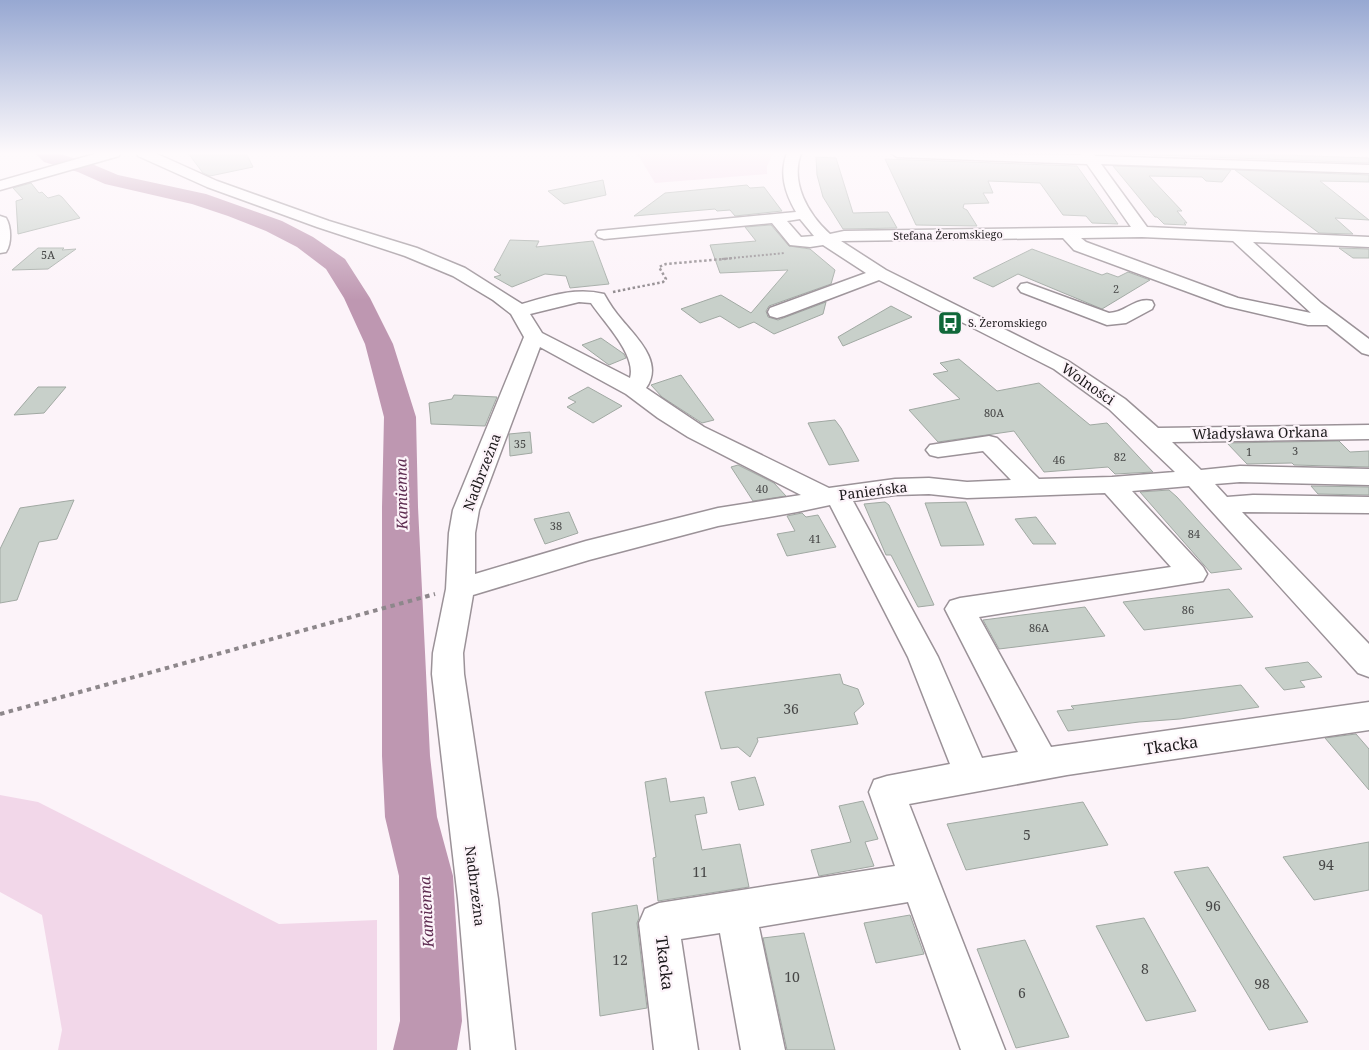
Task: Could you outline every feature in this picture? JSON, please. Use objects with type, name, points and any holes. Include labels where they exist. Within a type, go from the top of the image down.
[{"type":"street","points":[[264,202],[431,260],[459,272],[519,310],[534,338]]},
{"type":"street","name":"Wolności","points":[[799,202],[812,226],[808,245],[880,274],[1061,365],[1110,399],[1152,435],[1194,477],[1369,664]]},
{"type":"street","points":[[1120,202],[1142,232]]},
{"type":"street","points":[[604,234],[805,215]]},
{"type":"street","points":[[779,217],[793,240],[808,245]]},
{"type":"street","points":[[0,221],[2,226],[0,248]]},
{"type":"street","name":"Stefana Żeromskiego","points":[[808,245],[844,236],[1142,232],[1369,242]]},
{"type":"street","points":[[1067,233],[1080,246],[1256,308],[1308,319],[1332,319]]},
{"type":"street","points":[[1236,235],[1314,308],[1332,319],[1369,349]]},
{"type":"street","points":[[776,312],[880,274]]},
{"type":"street","points":[[1027,288],[1107,319],[1119,319],[1131,314],[1180,282]]},
{"type":"street","points":[[519,310],[554,301],[590,296],[597,298],[637,352],[642,374],[640,384],[634,389]]},
{"type":"street","points":[[1123,297],[1144,305]]},
{"type":"street","name":"Panieńska","points":[[534,338],[551,344],[634,389],[666,414],[696,432],[832,496],[894,487],[929,486],[967,490],[1031,486],[1112,485],[1194,477]]},
{"type":"street","name":"Nadbrzeżna","points":[[493,1050],[478,900],[448,674],[450,591],[466,510],[534,338]]},
{"type":"street","name":"Władysława Orkana","points":[[1152,435],[1369,432]]},
{"type":"street","points":[[938,450],[989,443],[1031,486]]},
{"type":"street","points":[[1194,477],[1240,474],[1369,477]]},
{"type":"street","points":[[1042,764],[960,609],[1193,574],[1112,485]]},
{"type":"street","points":[[450,591],[586,551],[718,517],[798,504],[832,496],[923,657],[972,775]]},
{"type":"street","points":[[1221,506],[1253,503],[1369,505]]},
{"type":"street","name":"Tkacka","points":[[983,1050],[887,792],[972,775],[1369,716]]},
{"type":"street","name":"Tkacka","points":[[676,1050],[659,924],[920,881]]},
{"type":"street","points":[[736,911],[763,1050]]},
{"type":"path","points":[[590,296],[663,282],[666,279],[659,267],[666,264],[808,245]]},
{"type":"path","points":[[0,714],[450,591]]},
{"type":"shaded area","points":[[0,795],[38,802],[279,924],[377,920],[377,1050],[58,1050],[62,1030],[42,915],[0,892]]},
{"type":"building","points":[[16,202],[66,202],[80,218],[18,234]]},
{"type":"building","points":[[653,202],[775,202],[782,211],[735,216],[730,210],[717,211],[715,209],[634,216]]},
{"type":"building","points":[[826,202],[850,202],[853,213],[888,212],[897,228],[843,229]]},
{"type":"building","points":[[905,202],[989,203],[964,204],[963,208],[967,210],[977,226],[916,225]]},
{"type":"building","points":[[1054,202],[1102,202],[1118,224],[1092,223],[1086,216],[1063,215]]},
{"type":"building","points":[[1143,202],[1174,202],[1182,211],[1177,211],[1187,223],[1184,223],[1186,225],[1164,224],[1155,217]]},
{"type":"building","points":[[1278,202],[1346,202],[1369,220],[1335,218],[1353,234],[1319,233]]},
{"type":"building","points":[[771,225],[789,246],[810,249],[835,270],[831,284],[769,306],[766,311],[768,317],[778,320],[826,302],[823,314],[774,334],[754,322],[739,328],[720,316],[700,323],[681,309],[721,295],[751,313],[788,270],[720,273],[710,245],[756,241],[745,227]]},
{"type":"building","points":[[510,240],[539,241],[536,247],[593,241],[609,284],[570,288],[566,276],[545,274],[512,287],[494,277],[501,275],[494,270]]},
{"type":"building","points":[[38,248],[76,249],[48,269],[12,270]]},
{"type":"building","points":[[1339,248],[1369,249],[1369,258],[1353,258]]},
{"type":"building","points":[[1032,249],[1102,275],[1107,273],[1118,277],[1128,272],[1150,280],[1102,309],[1018,274],[993,287],[973,278]]},
{"type":"building","points":[[891,306],[912,317],[843,346],[838,337]]},
{"type":"building","points":[[601,338],[624,354],[626,358],[609,365],[582,345]]},
{"type":"building","points":[[959,359],[997,391],[1039,383],[1090,425],[1107,423],[1153,472],[1115,474],[1108,467],[1044,472],[1014,431],[938,442],[909,410],[960,399],[933,374],[948,371],[940,363]]},
{"type":"building","points":[[681,375],[714,420],[702,423],[662,397],[651,385]]},
{"type":"building","points":[[38,387],[66,387],[44,413],[14,415]]},
{"type":"building","points":[[588,387],[622,406],[593,423],[567,407],[576,402],[568,398]]},
{"type":"building","points":[[454,395],[497,397],[485,426],[431,424],[429,403],[452,399]]},
{"type":"building","points":[[835,420],[859,461],[829,465],[808,423]]},
{"type":"building","points":[[530,432],[532,453],[510,456],[509,434]]},
{"type":"building","points":[[1339,441],[1350,452],[1369,451],[1369,467],[1294,465],[1292,463],[1247,464],[1227,443]]},
{"type":"building","points":[[738,465],[774,483],[786,496],[753,501],[731,467]]},
{"type":"building","points":[[1311,486],[1369,487],[1369,495],[1318,494]]},
{"type":"building","points":[[1169,490],[1242,569],[1211,573],[1140,492]]},
{"type":"building","points":[[74,500],[57,539],[39,542],[17,600],[0,603],[0,549],[20,508]]},
{"type":"building","points":[[885,502],[889,505],[934,605],[918,607],[891,555],[886,555],[864,504]]},
{"type":"building","points":[[966,502],[984,545],[941,546],[925,503]]},
{"type":"building","points":[[569,512],[578,533],[545,544],[534,519]]},
{"type":"building","points":[[802,513],[806,517],[818,515],[836,547],[787,556],[777,534],[795,531],[787,516]]},
{"type":"building","points":[[1036,517],[1056,544],[1033,544],[1015,519]]},
{"type":"building","points":[[1229,589],[1253,617],[1144,630],[1123,602]]},
{"type":"building","points":[[1085,607],[1105,636],[999,649],[983,620]]},
{"type":"building","points":[[1308,662],[1322,677],[1300,681],[1305,687],[1284,690],[1265,668]]},
{"type":"building","points":[[840,674],[843,684],[858,689],[864,704],[854,713],[858,724],[757,738],[758,741],[750,757],[738,747],[721,749],[705,692]]},
{"type":"building","points":[[1241,685],[1259,707],[1180,719],[1068,731],[1057,711],[1074,709],[1071,706]]},
{"type":"building","points":[[1356,734],[1369,749],[1369,790],[1325,738]]},
{"type":"building","points":[[755,777],[764,805],[739,810],[731,782]]},
{"type":"building","points":[[666,778],[670,802],[704,797],[707,813],[695,815],[702,850],[740,844],[749,887],[658,901],[653,858],[656,857],[645,782]]},
{"type":"building","points":[[863,801],[878,839],[865,842],[874,866],[819,876],[811,850],[851,842],[839,806]]},
{"type":"building","points":[[1083,802],[1108,845],[966,870],[947,824]]},
{"type":"building","points":[[1369,842],[1369,890],[1314,900],[1283,857]]},
{"type":"building","points":[[1208,867],[1308,1022],[1269,1030],[1174,872]]},
{"type":"building","points":[[637,905],[639,918],[637,923],[647,1008],[600,1016],[592,913]]},
{"type":"building","points":[[910,915],[924,954],[876,963],[864,923]]},
{"type":"building","points":[[1144,918],[1196,1011],[1146,1021],[1096,926]]},
{"type":"building","points":[[804,933],[835,1050],[787,1050],[763,938]]},
{"type":"building","points":[[1025,940],[1069,1037],[1016,1048],[977,949]]},
{"type":"waterway","name":"Kamienna","points":[[208,202],[274,226],[305,242],[336,264],[357,298],[379,344],[400,417],[400,507],[406,756],[411,817],[426,876],[431,1021],[425,1050]]},
{"type":"place","name":"S. Żeromskiego","points":[[950,323]]}]
